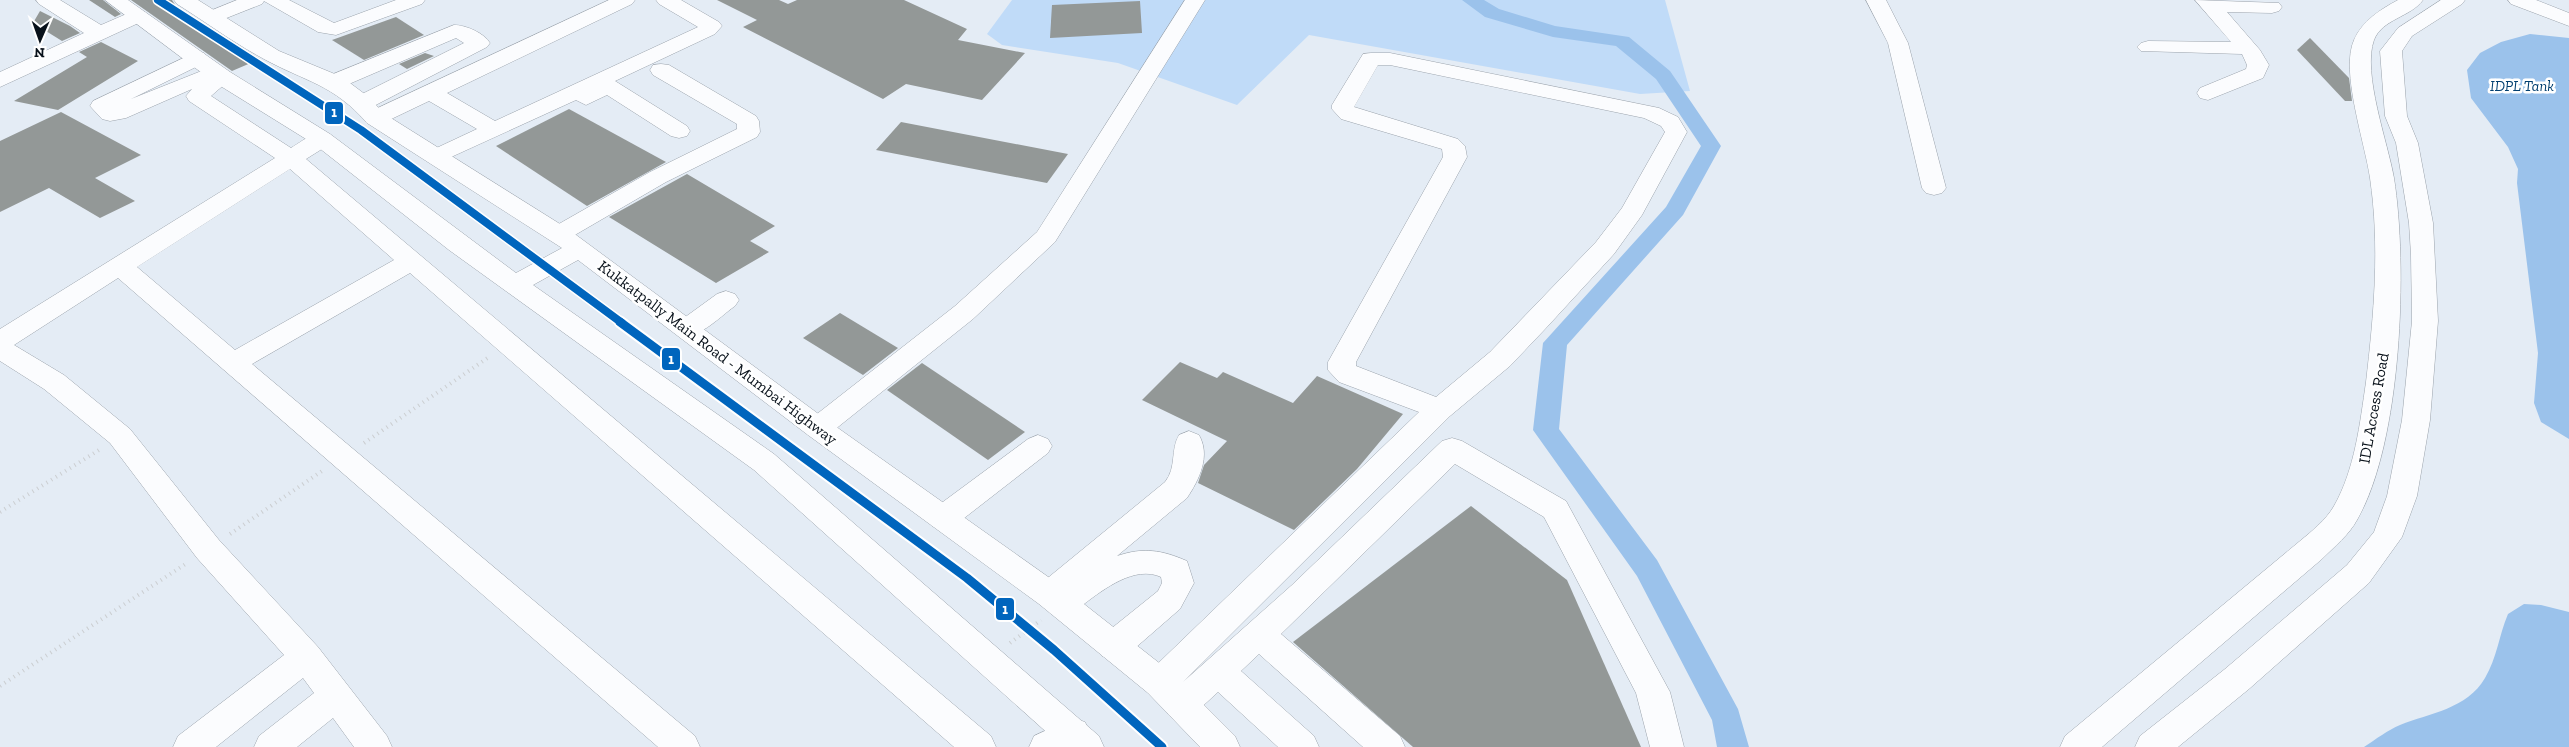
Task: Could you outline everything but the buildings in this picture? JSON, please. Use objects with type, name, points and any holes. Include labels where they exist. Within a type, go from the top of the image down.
[{"type":"main road","points":[[46,0],[100,34]]},
{"type":"main road","points":[[115,0],[211,69],[322,139],[515,284],[764,462],[989,660],[1068,742]]},
{"type":"main road","name":"Kukkatpally Main Road - Mumbai Highway","points":[[184,0],[272,54],[334,82],[369,111],[559,234],[818,428],[1056,600],[1170,694],[1222,747]]},
{"type":"main road","points":[[212,17],[255,0]]},
{"type":"main road","points":[[274,0],[325,28],[345,27],[415,0]]},
{"type":"main road","points":[[369,111],[430,92],[625,0]]},
{"type":"main road","points":[[444,160],[494,130],[708,30],[712,26],[666,0]]},
{"type":"main road","points":[[818,428],[952,323],[1024,260],[1046,237],[1195,0]]},
{"type":"main road","points":[[1876,0],[1898,43],[1934,188]]},
{"type":"main road","name":"IDL Access Road","points":[[2077,747],[2311,550],[2346,514],[2360,482],[2376,415],[2388,314],[2390,243],[2382,178],[2362,72],[2364,41],[2375,23],[2413,0]]},
{"type":"main road","points":[[2152,747],[2237,679],[2358,574],[2387,537],[2402,496],[2416,420],[2425,321],[2424,255],[2421,223],[2407,143],[2396,116],[2391,51],[2405,32],[2455,0]]},
{"type":"main road","points":[[2518,0],[2545,4],[2569,20]]},
{"type":"main road","points":[[2208,3],[2272,7]]},
{"type":"main road","points":[[2208,3],[2248,48],[2258,65],[2255,73],[2208,93]]},
{"type":"main road","points":[[0,80],[138,16]]},
{"type":"main road","points":[[334,82],[454,31],[459,30],[480,43],[369,111]]},
{"type":"main road","points":[[2148,47],[2248,48]]},
{"type":"main road","points":[[1170,694],[1440,409],[1500,359],[1605,248],[1633,210],[1676,132],[1670,122],[1651,112],[1390,59],[1371,59],[1343,105],[1343,109],[1349,114],[1450,144],[1454,146],[1455,157],[1342,362],[1342,370],[1349,376],[1440,409]]},
{"type":"main road","points":[[161,86],[211,69]]},
{"type":"main road","points":[[211,69],[197,96],[292,159],[979,747]]},
{"type":"main road","points":[[559,234],[658,177],[749,132],[748,122],[661,70]]},
{"type":"main road","points":[[444,160],[608,86],[679,131]]},
{"type":"main road","points":[[430,92],[494,130]]},
{"type":"main road","points":[[0,341],[322,139]]},
{"type":"main road","points":[[515,284],[579,249]]},
{"type":"main road","points":[[233,363],[412,262]]},
{"type":"main road","points":[[120,266],[684,747]]},
{"type":"main road","points":[[686,328],[726,300]]},
{"type":"main road","points":[[0,349],[54,382],[120,436],[208,549],[306,657],[375,747]]},
{"type":"main road","points":[[1056,600],[1176,490],[1185,478],[1190,463],[1189,442]]},
{"type":"main road","points":[[943,518],[1038,446]]},
{"type":"main road","points":[[1170,694],[1219,672],[1452,449],[1556,508],[1653,692],[1667,747]]},
{"type":"main road","points":[[1056,600],[1081,589],[1115,570],[1143,560],[1164,562],[1176,570],[1178,583],[1169,600],[1114,646]]},
{"type":"main road","points":[[1259,634],[1388,747]]},
{"type":"main road","points":[[190,747],[306,657]]},
{"type":"main road","points":[[1219,672],[1302,747]]},
{"type":"main road","points":[[271,747],[335,696]]},
{"type":"path","points":[[0,686],[208,549],[509,344]]},
{"type":"path","points":[[0,512],[120,436]]},
{"type":"path","points":[[989,660],[1056,600]]},
{"type":"shaded area","points":[[1012,0],[1665,0],[1690,91],[1640,94],[1309,35],[1237,105],[1118,63],[1002,45],[987,34]]},
{"type":"water","name":"IDPL Tank","points":[[2530,34],[2569,38],[2569,439],[2541,422],[2534,403],[2538,353],[2517,183],[2518,169],[2508,147],[2471,98],[2467,70],[2480,53],[2501,42]]},
{"type":"water","points":[[2524,604],[2541,605],[2569,612],[2569,747],[2364,747],[2396,727],[2447,709],[2468,697],[2485,678],[2489,670],[2508,614]]},
{"type":"waterway","points":[[1471,0],[1492,13],[1553,31],[1622,41],[1663,75],[1711,146],[1675,210],[1555,343],[1546,430],[1647,568],[1727,719],[1733,747]]},
{"type":"transit line","name":"1","points":[[158,0],[361,130],[967,578],[1054,650],[1162,747]]}]
